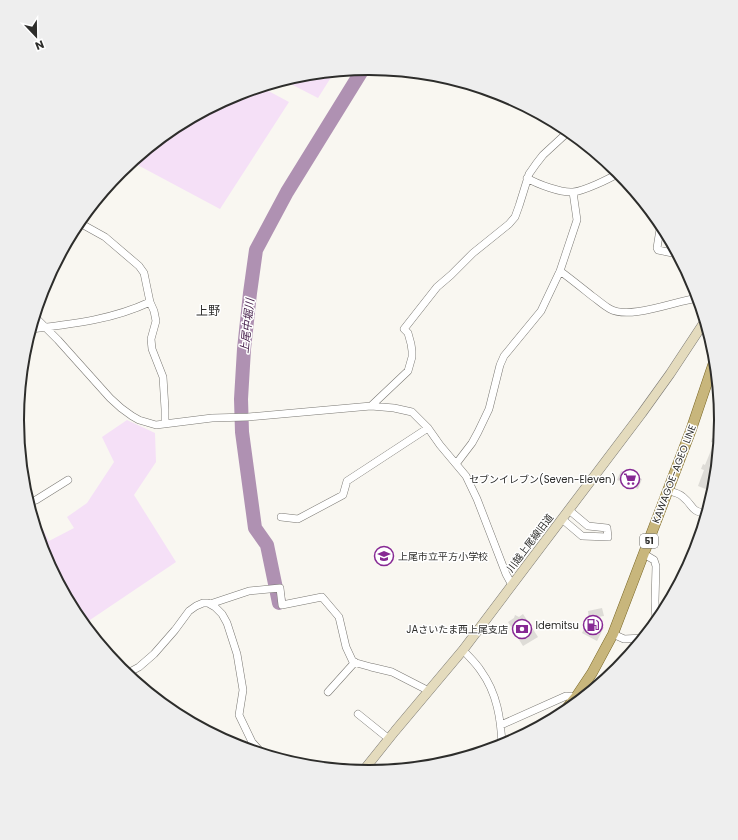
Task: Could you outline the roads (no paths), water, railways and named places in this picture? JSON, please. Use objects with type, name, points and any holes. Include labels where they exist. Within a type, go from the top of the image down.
[{"type":"main road","name":"KAWAGOE-AGEO LINE","points":[[577,695],[613,634],[691,430],[710,372]]},
{"type":"street","points":[[371,406],[408,371],[412,351],[408,333],[404,329],[437,287],[473,253],[509,224],[515,217],[529,174],[543,155],[564,135]]},
{"type":"street","points":[[527,178],[553,188],[573,192],[583,190],[613,176]]},
{"type":"street","points":[[456,464],[472,443],[485,419],[500,365],[504,356],[541,311],[560,271],[577,220],[573,192]]},
{"type":"street","points":[[84,225],[105,237],[139,266],[144,273],[150,302],[156,321],[151,339],[152,349],[163,377],[166,409],[165,423]]},
{"type":"street","points":[[659,234],[658,250],[670,253]]},
{"type":"street","points":[[560,271],[601,303],[616,311],[638,312],[692,299]]},
{"type":"street","points":[[37,328],[99,320],[123,313],[150,302]]},
{"type":"street","points":[[39,321],[121,408],[139,420],[156,425],[212,418],[371,406],[394,408],[412,412],[428,428],[466,476],[477,499],[506,574],[512,585]]},
{"type":"street","name":"川越上尾線旧道","points":[[368,765],[463,650],[670,374],[701,327]]},
{"type":"street","points":[[281,518],[298,519],[343,495],[347,481],[428,428]]},
{"type":"street","points":[[34,501],[68,480]]},
{"type":"street","points":[[668,491],[679,494],[686,499],[694,510],[701,512]]},
{"type":"street","points":[[562,519],[582,536],[608,537],[607,528],[588,526],[569,510]]},
{"type":"street","points":[[644,554],[654,560],[656,566],[656,613]]},
{"type":"street","points":[[210,604],[249,591],[280,588],[282,605],[322,597],[339,617],[346,647],[353,662],[371,668],[392,672],[428,691]]},
{"type":"street","points":[[132,671],[154,654],[189,611],[203,603],[208,603],[215,607],[222,614],[227,623],[237,654],[243,690],[239,715],[252,742],[256,746]]},
{"type":"street","points":[[613,634],[624,640],[635,639]]},
{"type":"street","points":[[463,650],[481,670],[490,684],[495,697],[501,725],[502,739]]},
{"type":"street","points":[[328,692],[355,662]]},
{"type":"street","points":[[501,725],[566,696],[575,697]]},
{"type":"street","points":[[358,714],[389,739]]},
{"type":"waterway","name":"上尾中堀川","points":[[279,603],[267,545],[255,528],[242,432],[241,399],[244,349],[256,250],[287,192],[359,75]]},
{"type":"place","name":"セブンイレブン(Seven-Eleven)","points":[[630,479]]},
{"type":"place","name":"上尾市立平方小学校","points":[[384,556]]},
{"type":"place","name":"Idemitsu","points":[[593,625]]},
{"type":"place","name":"JAさいたま西上尾支店","points":[[522,629]]},
{"type":"district","name":"上野","points":[[208,310]]}]
